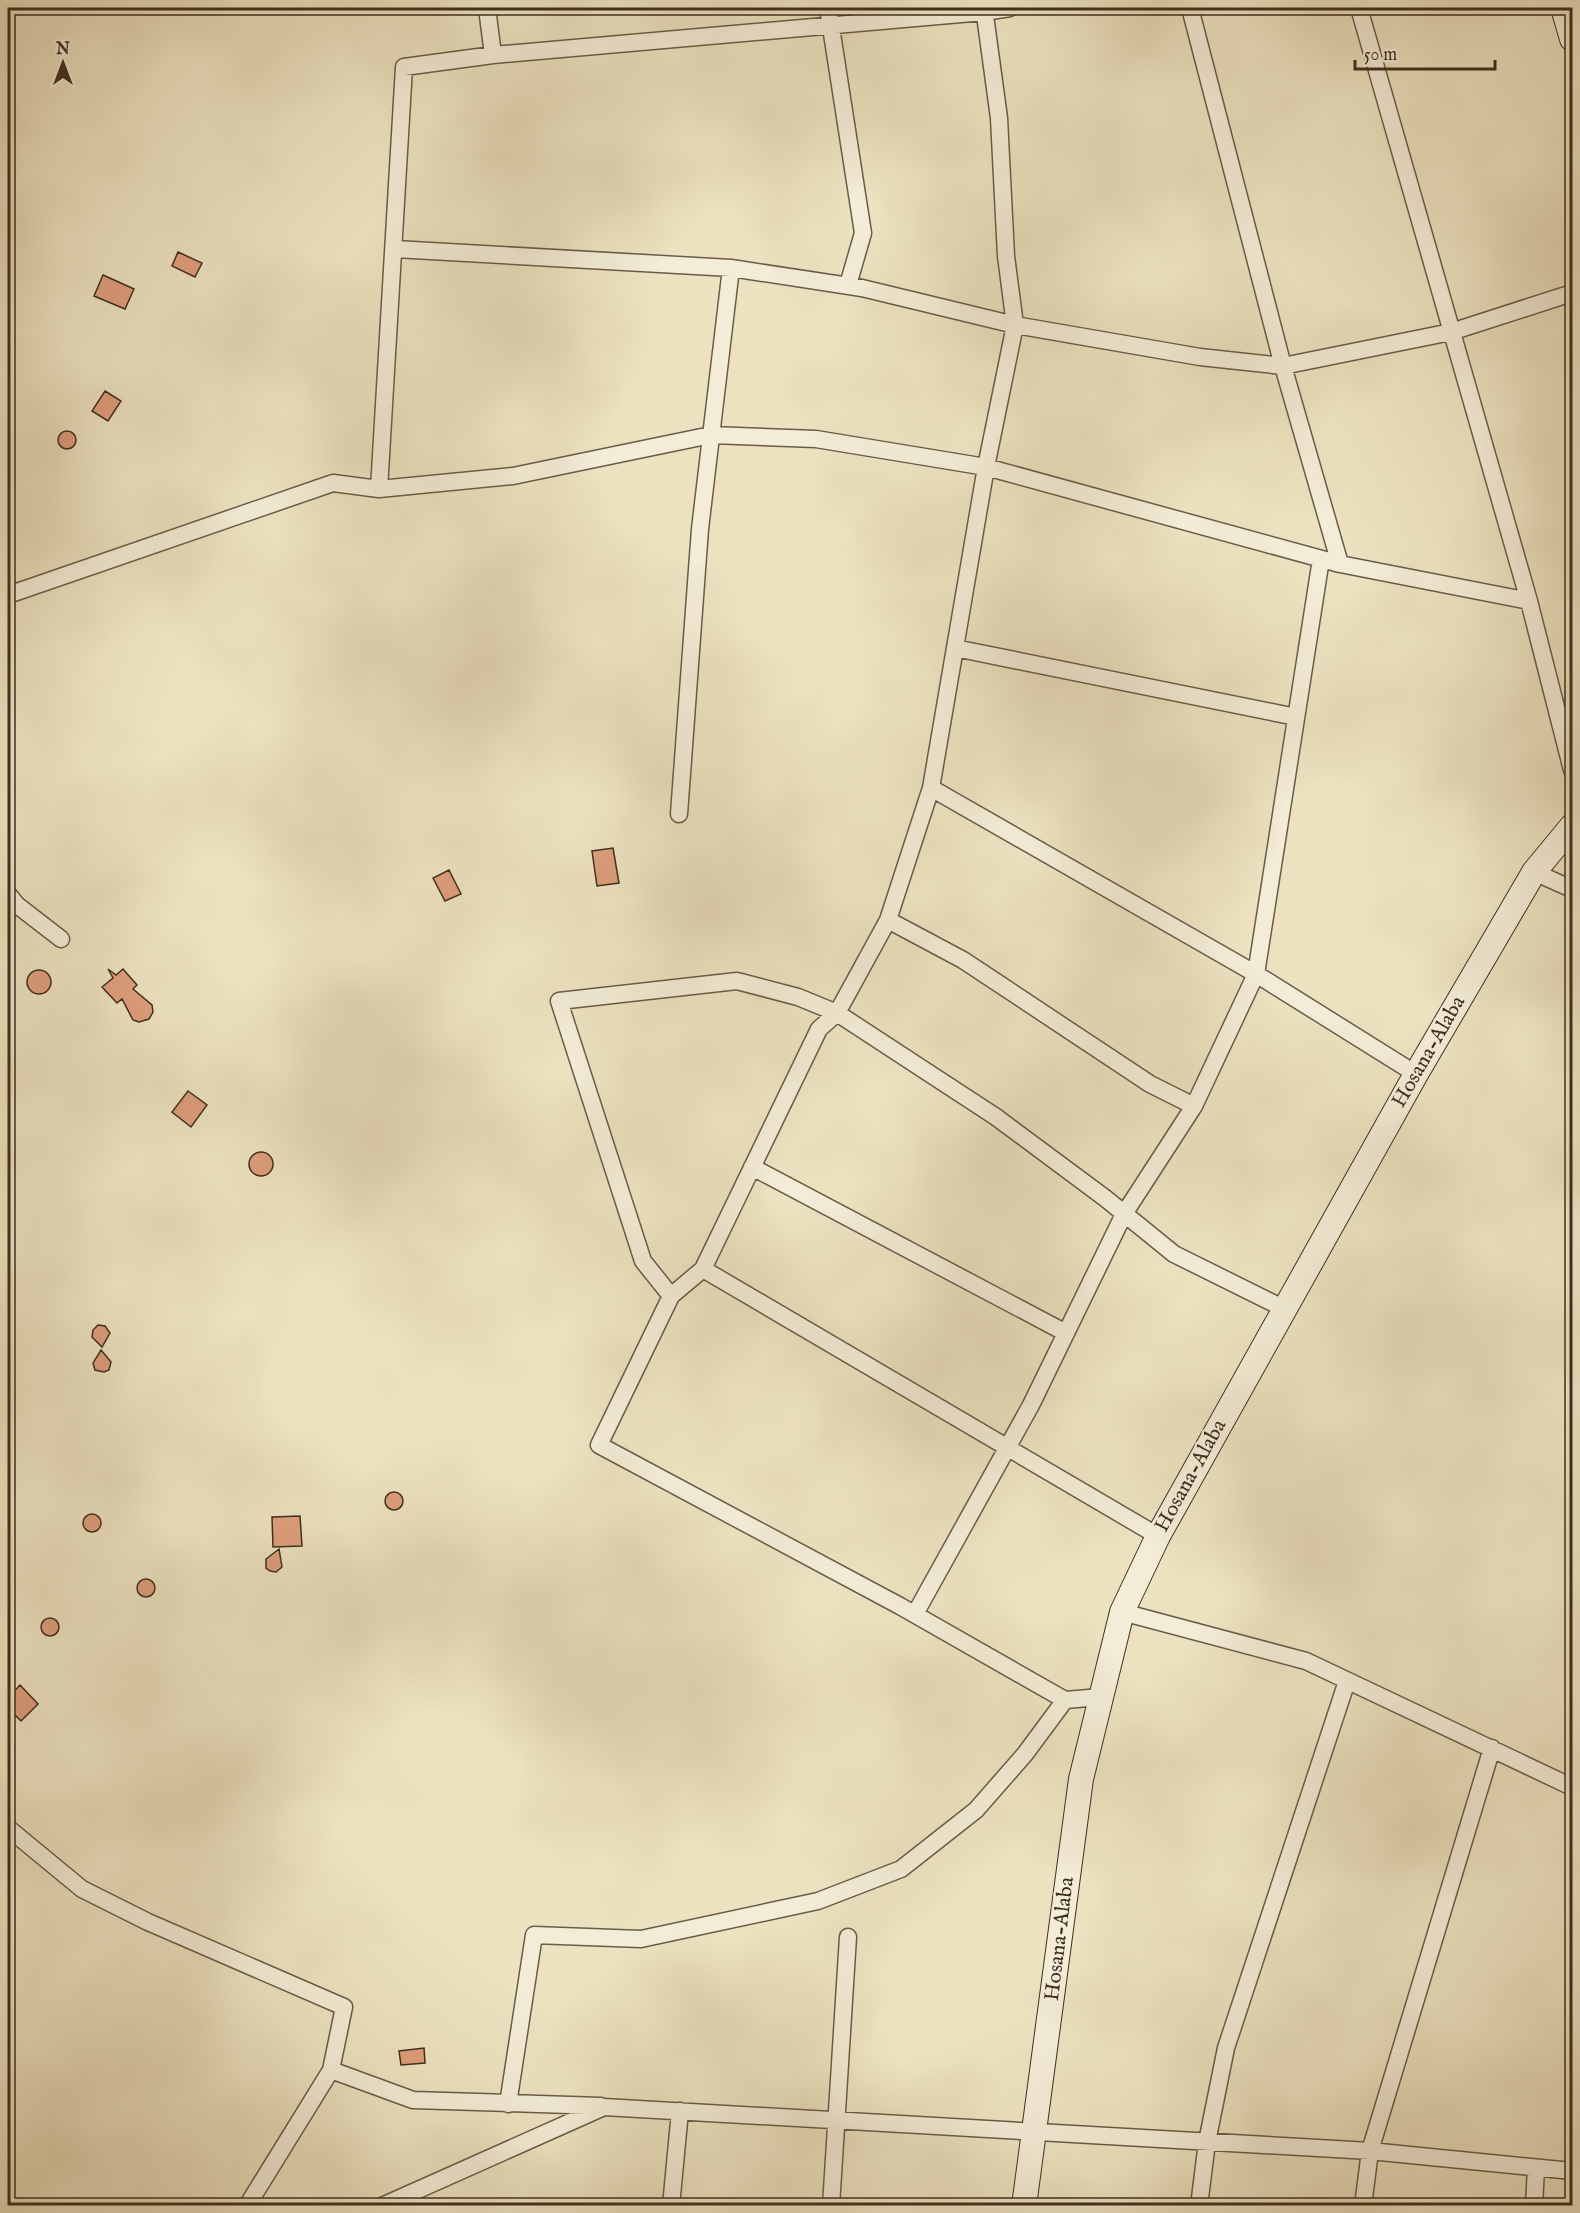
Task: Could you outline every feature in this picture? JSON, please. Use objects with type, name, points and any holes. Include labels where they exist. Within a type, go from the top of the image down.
[{"type":"main road","points":[[1563,8],[1572,39]]},
{"type":"main road","name":"Hosana-Alaba","points":[[1024,2205],[1081,1779],[1122,1612],[1158,1536],[1416,1074],[1534,872],[1572,826]]},
{"type":"street","points":[[487,8],[494,55]]},
{"type":"street","points":[[828,8],[863,233],[848,285]]},
{"type":"street","points":[[379,489],[404,67],[494,55],[1010,8]]},
{"type":"street","points":[[1190,8],[1283,366],[1340,564]]},
{"type":"street","points":[[1359,8],[1529,601],[1572,770]]},
{"type":"street","points":[[984,10],[999,117],[1006,256],[1015,325],[986,467],[931,788],[888,920],[837,1012],[819,1029],[703,1269],[671,1296],[599,1445],[915,1614],[1065,1700],[1101,1697]]},
{"type":"street","points":[[395,249],[731,268],[848,285],[1015,325],[1200,357],[1283,366],[1451,332],[1572,293]]},
{"type":"street","points":[[679,814],[700,529],[731,268]]},
{"type":"street","points":[[8,596],[333,483],[379,489],[513,476],[711,435],[816,440],[986,467],[1340,564],[1529,601]]},
{"type":"street","points":[[915,1614],[1008,1447],[1124,1214],[1194,1106],[1256,974],[1321,559]]},
{"type":"street","points":[[954,648],[1296,717]]},
{"type":"street","points":[[931,788],[1256,974],[1416,1074]]},
{"type":"street","points":[[1534,872],[1572,889]]},
{"type":"street","points":[[8,894],[17,905],[61,939]]},
{"type":"street","points":[[888,920],[963,960],[1140,1078],[1194,1106]]},
{"type":"street","points":[[671,1296],[643,1261],[559,1001],[737,981],[798,997],[837,1012],[996,1117],[1174,1254],[1285,1309]]},
{"type":"street","points":[[752,1167],[1066,1333]]},
{"type":"street","points":[[703,1269],[1158,1536]]},
{"type":"street","points":[[1122,1612],[1306,1661],[1572,1787]]},
{"type":"street","points":[[1199,2205],[1207,2142],[1226,2048],[1347,1681]]},
{"type":"street","points":[[508,2103],[534,1935],[641,1939],[818,1901],[901,1869],[976,1810],[1025,1754],[1065,1700]]},
{"type":"street","points":[[1363,2205],[1370,2151],[1492,1748]]},
{"type":"street","points":[[8,1828],[82,1889],[148,1922],[344,2007],[331,2070],[248,2205]]},
{"type":"street","points":[[831,2205],[848,1937]]},
{"type":"street","points":[[331,2070],[413,2100],[838,2119],[1035,2133],[1370,2151],[1572,2171]]},
{"type":"street","points":[[382,2205],[604,2107]]},
{"type":"street","points":[[671,2205],[680,2111]]},
{"type":"street","points":[[1534,2205],[1536,2168]]},
{"type":"building","points":[[178,252],[202,263],[195,277],[172,266]]},
{"type":"building","points":[[103,275],[134,289],[125,309],[94,296]]},
{"type":"building","points":[[105,391],[121,401],[108,421],[92,411]]},
{"type":"building","points":[[67,431],[73,434],[76,440],[73,446],[67,449],[61,446],[58,440],[61,434]]},
{"type":"building","points":[[613,848],[619,883],[597,886],[592,851]]},
{"type":"building","points":[[449,870],[461,894],[445,901],[433,878]]},
{"type":"building","points":[[108,969],[116,975],[123,969],[137,985],[133,989],[152,1005],[153,1012],[149,1019],[139,1022],[133,1020],[122,999],[117,1003],[102,987],[113,978]]},
{"type":"building","points":[[39,970],[48,973],[51,982],[48,991],[39,994],[30,991],[27,982],[30,973]]},
{"type":"building","points":[[188,1091],[207,1105],[191,1127],[172,1112]]},
{"type":"building","points":[[261,1152],[270,1155],[273,1164],[270,1173],[261,1176],[252,1173],[249,1164],[252,1155]]},
{"type":"building","points":[[98,1325],[105,1326],[110,1333],[102,1347],[92,1337],[93,1330]]},
{"type":"building","points":[[101,1350],[111,1362],[109,1370],[104,1372],[95,1370],[93,1363]]},
{"type":"building","points":[[394,1492],[400,1495],[403,1501],[400,1507],[394,1510],[388,1507],[385,1501],[388,1495]]},
{"type":"building","points":[[92,1514],[98,1517],[101,1523],[98,1529],[92,1532],[86,1529],[83,1523],[86,1517]]},
{"type":"building","points":[[300,1516],[302,1546],[273,1547],[272,1517]]},
{"type":"building","points":[[279,1549],[282,1567],[276,1572],[270,1571],[266,1568],[266,1559]]},
{"type":"building","points":[[146,1579],[152,1582],[155,1588],[152,1594],[146,1597],[140,1594],[137,1588],[140,1582]]},
{"type":"building","points":[[50,1618],[56,1621],[59,1627],[56,1633],[50,1636],[44,1633],[41,1627],[44,1621]]},
{"type":"building","points":[[20,1685],[38,1704],[21,1721],[8,1708],[8,1698]]},
{"type":"building","points":[[424,2048],[425,2063],[401,2065],[399,2051]]}]
